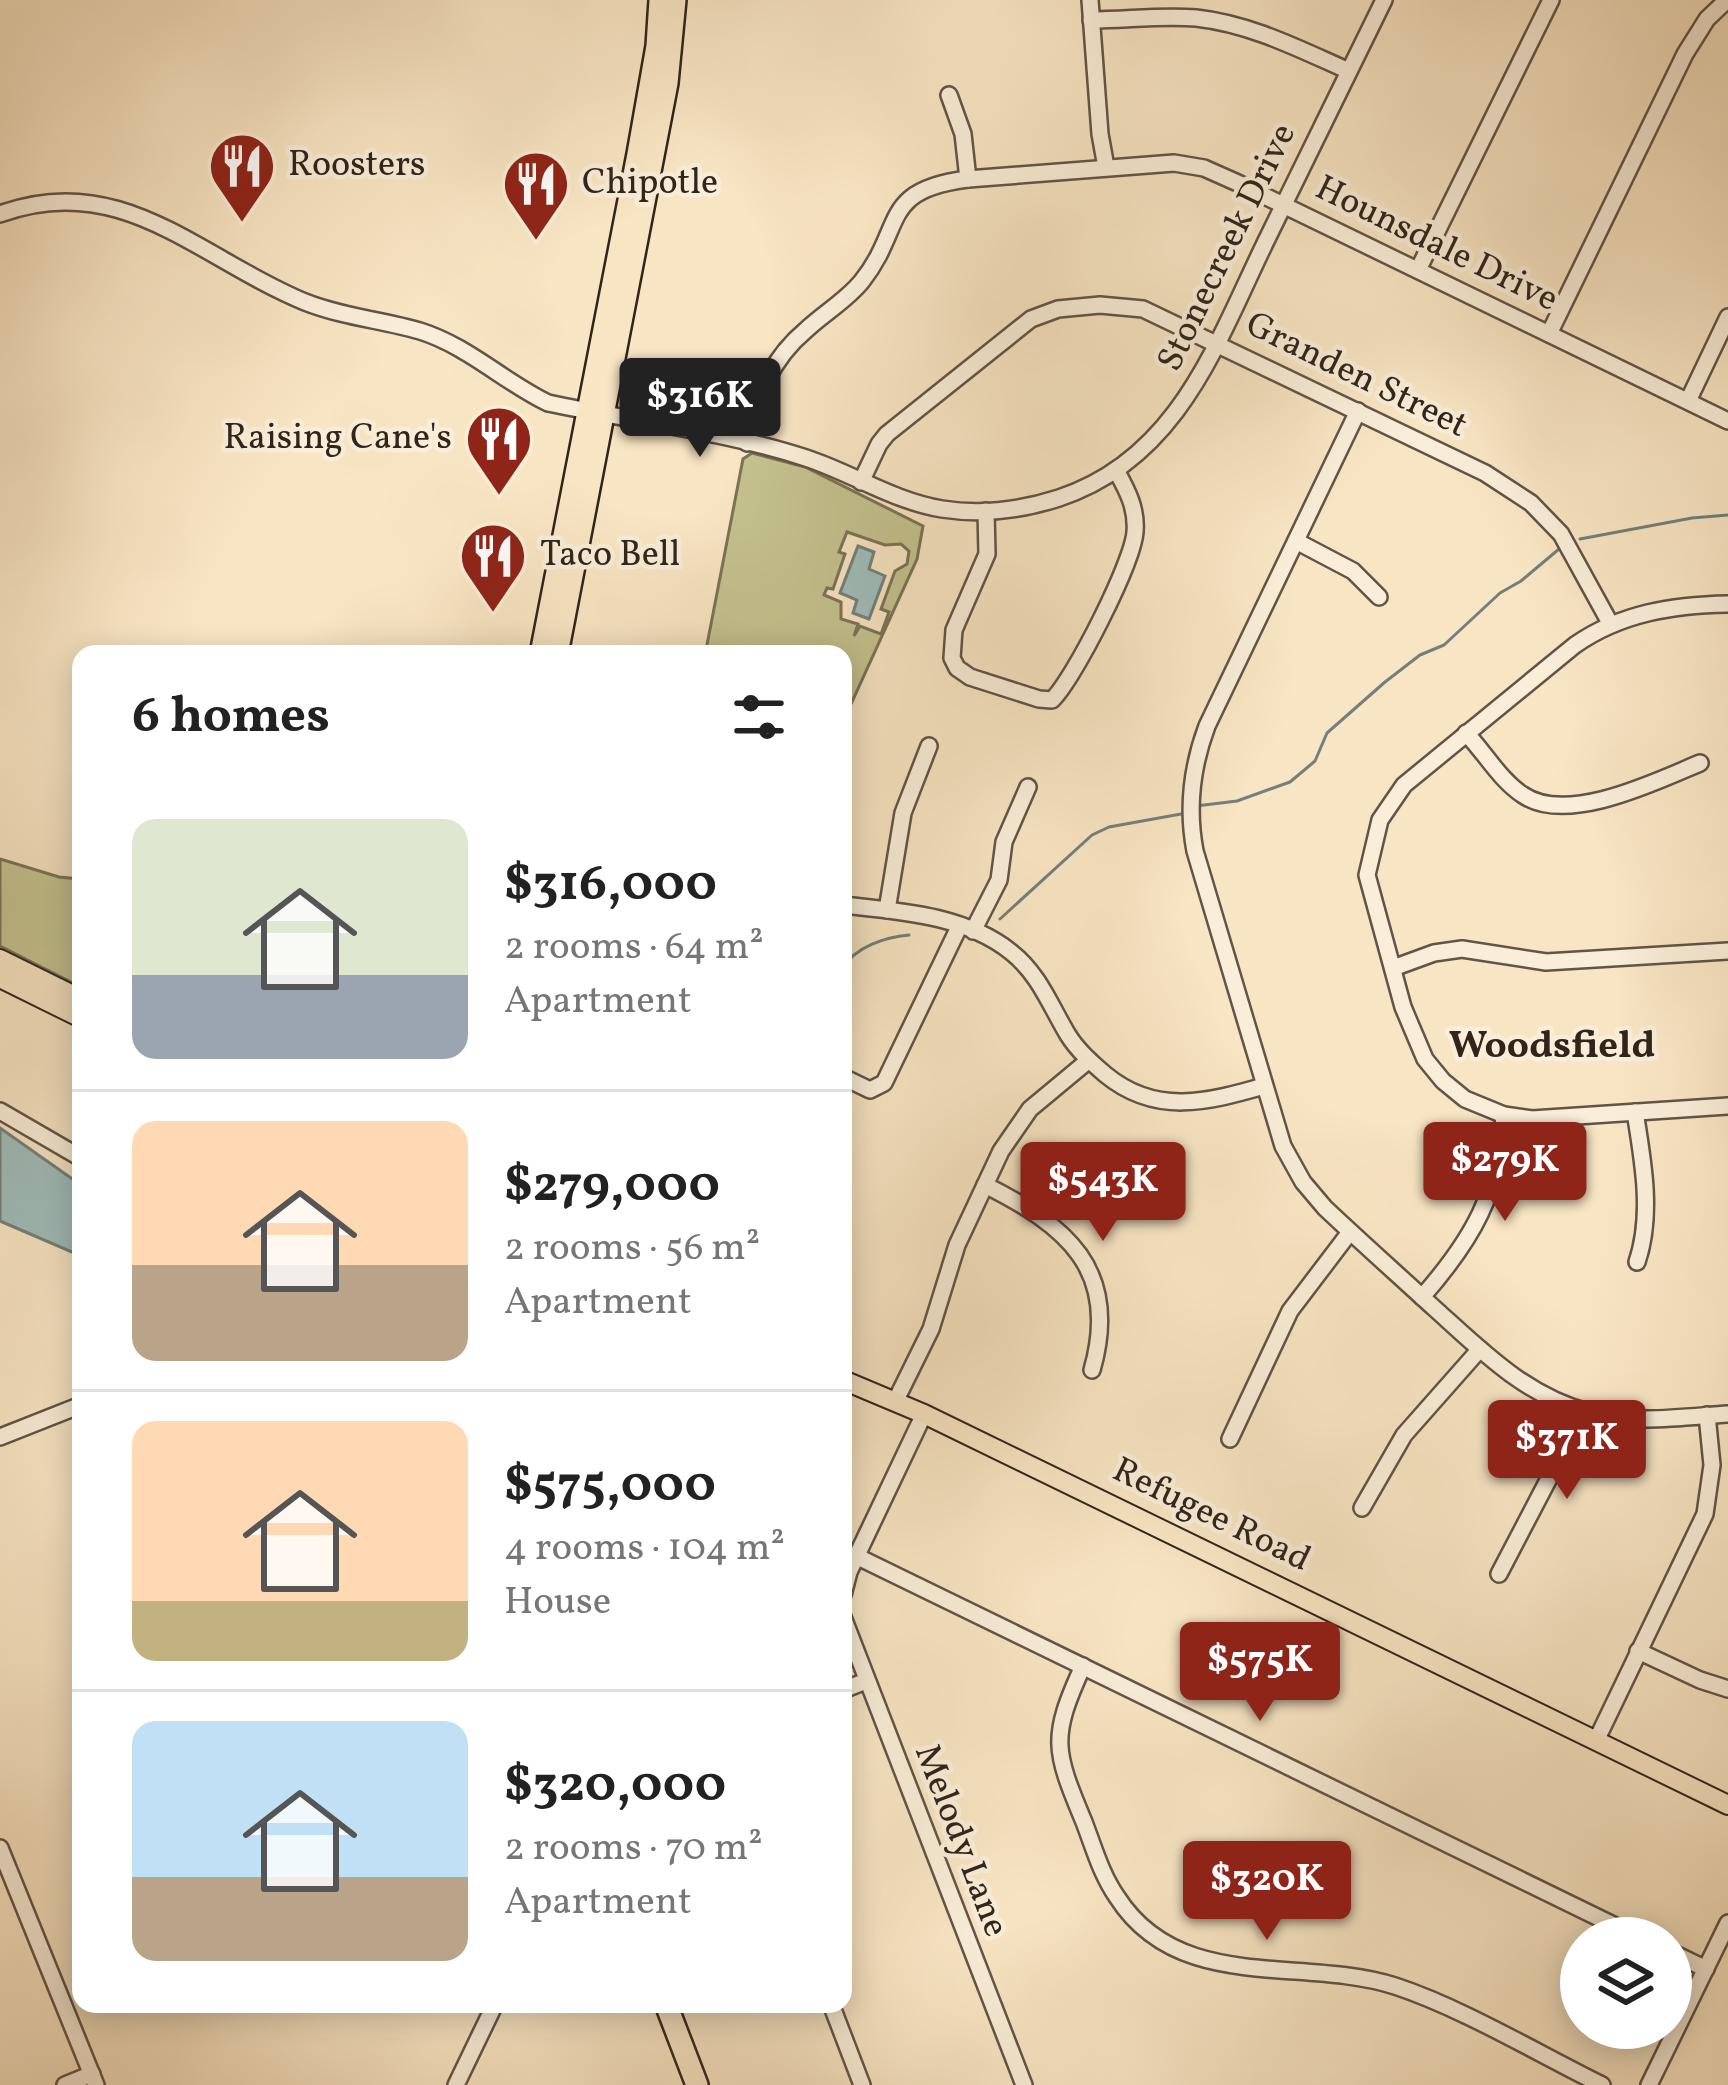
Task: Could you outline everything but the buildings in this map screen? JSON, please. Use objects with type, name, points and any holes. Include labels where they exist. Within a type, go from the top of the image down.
[{"type":"highway","points":[[558,645],[657,46],[660,0]]},
{"type":"highway","points":[[543,645],[667,83],[676,0]]},
{"type":"highway","points":[[669,2013],[697,2085]]},
{"type":"main road","points":[[0,959],[72,995]]},
{"type":"main road","points":[[0,979],[72,1014]]},
{"type":"main road","name":"Refugee Road","points":[[852,1372],[924,1414],[1728,1805]]},
{"type":"main road","name":"Refugee Road","points":[[852,1383],[897,1399]]},
{"type":"street","points":[[1090,0],[1106,167]]},
{"type":"street","name":"Stonecreek Drive","points":[[0,214],[48,200],[113,206],[303,301],[351,318],[420,331],[475,356],[513,386],[548,403],[808,459],[932,507],[986,511],[1045,502],[1116,470],[1165,428],[1198,381],[1384,0]]},
{"type":"street","points":[[1418,270],[1550,0]]},
{"type":"street","points":[[1549,334],[1684,54],[1707,19],[1727,0]]},
{"type":"street","points":[[1091,20],[1219,21],[1260,32],[1349,71]]},
{"type":"street","points":[[949,95],[963,134],[968,179]]},
{"type":"street","name":"Hounsdale Drive","points":[[747,443],[767,376],[793,342],[867,275],[897,211],[910,198],[932,186],[968,179],[1186,164],[1284,205],[1728,421]]},
{"type":"street","name":"Granden Street","points":[[861,482],[887,434],[1019,326],[1044,312],[1129,305],[1219,342],[1485,473],[1531,503],[1569,545],[1610,623]]},
{"type":"street","points":[[1688,401],[1728,317]]},
{"type":"street","points":[[1358,411],[1207,726],[1191,795],[1195,851],[1291,1162],[1315,1198],[1350,1232],[1535,1392],[1573,1408],[1636,1419],[1728,1414]]},
{"type":"street","points":[[986,511],[987,554],[954,630],[952,658],[970,677],[1052,700],[1071,678],[1133,543],[1135,514],[1116,470]]},
{"type":"street","points":[[1296,541],[1353,571],[1379,597]]},
{"type":"street","points":[[1728,604],[1661,610],[1610,623],[1575,645],[1405,785],[1375,834],[1368,888],[1402,1007],[1433,1070],[1465,1099],[1504,1115],[1532,1119],[1728,1106]]},
{"type":"street","points":[[1466,733],[1512,786],[1548,806],[1588,803],[1700,763]]},
{"type":"street","points":[[887,910],[903,813],[929,746]]},
{"type":"street","points":[[852,1081],[870,1090],[884,1083],[966,929],[994,891],[1004,842],[1028,787]]},
{"type":"street","points":[[852,906],[918,914],[999,943],[1030,970],[1072,1041],[1126,1088],[1164,1102],[1205,1102],[1264,1086]]},
{"type":"street","points":[[1393,968],[1462,949],[1546,962],[1728,951]]},
{"type":"street","points":[[897,1399],[932,1329],[957,1245],[1000,1151],[1030,1109],[1089,1060]]},
{"type":"street","points":[[0,1111],[72,1153]]},
{"type":"street","points":[[1635,1112],[1646,1222],[1637,1262]]},
{"type":"street","points":[[1422,1297],[1476,1227],[1497,1161],[1504,1115]]},
{"type":"street","points":[[985,1184],[1059,1228],[1084,1262],[1093,1283],[1099,1322],[1092,1370]]},
{"type":"street","points":[[1230,1438],[1290,1311],[1350,1232]]},
{"type":"street","points":[[1362,1508],[1404,1435],[1480,1349]]},
{"type":"street","points":[[1499,1574],[1557,1463],[1573,1408]]},
{"type":"street","points":[[0,1437],[72,1409]]},
{"type":"street","points":[[852,1572],[924,1414]]},
{"type":"street","points":[[1596,1741],[1705,1514],[1712,1465],[1707,1415]]},
{"type":"street","points":[[858,1557],[1597,1917]]},
{"type":"street","name":"Melody Lane","points":[[852,1642],[1024,2085]]},
{"type":"street","points":[[1638,1651],[1728,1689]]},
{"type":"street","points":[[1083,1666],[1058,1726],[1061,1766],[1107,1882],[1131,1917],[1152,1935],[1204,1961],[1356,1977],[1397,1987],[1602,2085]]},
{"type":"street","points":[[852,1687],[866,1682]]},
{"type":"street","points":[[0,1848],[94,2080],[65,2085]]},
{"type":"street","points":[[1649,2085],[1728,1923]]},
{"type":"street","points":[[1692,1962],[1706,1969]]},
{"type":"street","points":[[456,2085],[492,2013]]},
{"type":"street","points":[[834,2013],[862,2085]]},
{"type":"shaded area","points":[[752,453],[805,467],[923,526],[917,559],[852,702],[852,645],[707,645],[743,459]],"holes":[[[847,532],[885,545],[901,544],[909,551],[907,564],[895,571],[881,609],[889,612],[881,634],[860,626],[854,636],[858,624],[841,619],[841,602],[824,595],[827,588],[833,589]]]},
{"type":"shaded area","points":[[0,859],[72,878],[72,982],[0,946]]},
{"type":"water","points":[[858,546],[874,552],[869,569],[885,576],[869,619],[853,613],[857,600],[840,593]]},
{"type":"water","points":[[0,1128],[72,1179],[72,1252],[0,1221]]},
{"type":"waterway","points":[[1580,539],[1728,515]]},
{"type":"waterway","points":[[1196,806],[1237,801],[1290,782],[1315,761],[1327,733],[1385,682],[1420,655],[1444,645],[1500,593],[1559,549]]},
{"type":"waterway","points":[[1000,919],[1092,835],[1109,827],[1181,814]]},
{"type":"waterway","points":[[852,958],[872,944],[909,935]]},
{"type":"place","name":"Roosters","points":[[242,225]]},
{"type":"place","name":"Chipotle","points":[[536,243]]},
{"type":"place","name":"Raising Cane's","points":[[499,498]]},
{"type":"place","name":"Taco Bell","points":[[493,615]]},
{"type":"district","name":"Woodsfield","points":[[1552,1047]]}]
